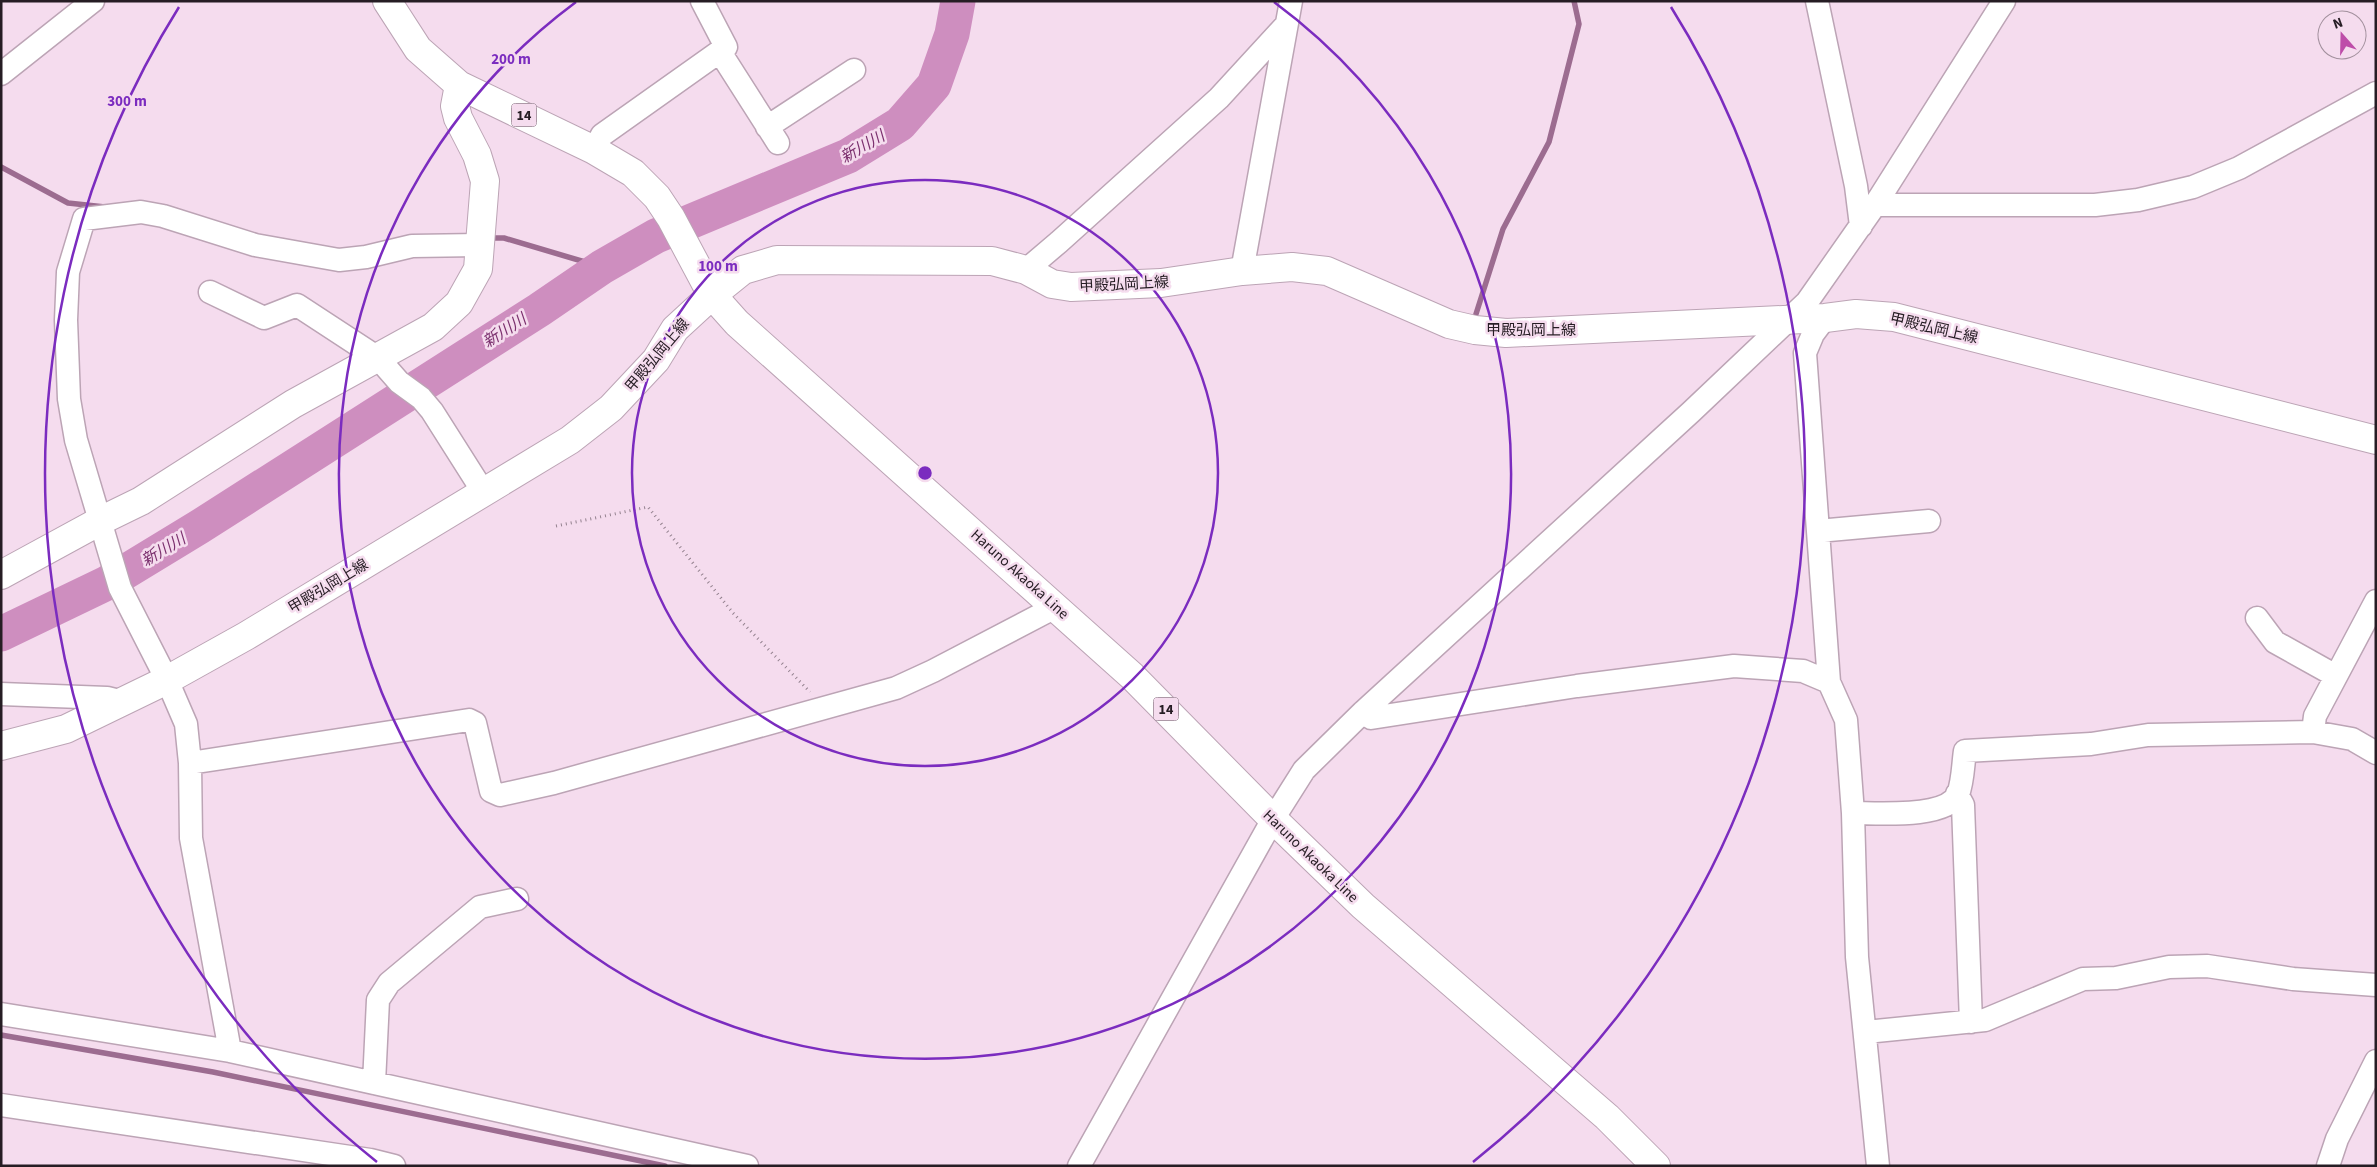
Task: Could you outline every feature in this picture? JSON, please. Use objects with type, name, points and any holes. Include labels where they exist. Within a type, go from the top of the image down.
[{"type":"main road","name":"Haruno Akaoka Line","points":[[387,1],[418,49],[459,85],[594,150],[633,173],[657,197],[671,218],[712,295],[737,323],[1132,676],[1273,819],[1363,906],[1607,1117],[1656,1166]]},
{"type":"main road","points":[[1,575],[141,501],[293,404],[432,327],[459,303],[478,270],[484,181],[477,155],[458,118],[455,106],[459,85]]},
{"type":"main road","name":"甲殿弘岡上線","points":[[1,746],[66,729],[168,680],[246,636],[570,440],[611,408],[656,360],[675,329],[712,295],[743,270],[777,260],[992,261],[1026,270],[1052,284],[1071,287],[1161,283],[1242,271],[1292,267],[1327,271],[1450,324],[1475,330],[1506,333],[1825,318],[1856,314],[1894,317],[2376,440]]},
{"type":"street","points":[[1,74],[92,1]]},
{"type":"street","points":[[594,150],[602,135],[726,47],[702,1]]},
{"type":"street","points":[[1242,271],[1291,1]]},
{"type":"street","points":[[1817,1],[1856,186],[1861,226]]},
{"type":"street","points":[[1079,1166],[1273,819],[1304,770],[1363,712],[1807,302],[1876,205],[2004,1]]},
{"type":"street","points":[[1026,270],[1219,98],[1287,24]]},
{"type":"street","points":[[720,52],[772,135],[854,70]]},
{"type":"street","points":[[1876,205],[2095,205],[2138,200],[2192,187],[2239,168],[2376,93]]},
{"type":"street","points":[[230,1052],[191,838],[190,763],[186,724],[168,680],[120,588],[76,440],[68,399],[66,320],[68,272],[84,219],[141,212],[163,216],[254,245],[339,260],[366,257],[412,246],[479,238]]},
{"type":"street","points":[[210,292],[264,318],[298,305],[378,358],[399,382],[421,398],[432,411],[484,493]]},
{"type":"street","points":[[1825,318],[1813,334],[1804,353],[1829,682],[1846,720],[1853,813],[1857,957],[1878,1166]]},
{"type":"street","points":[[1818,531],[1929,521]]},
{"type":"street","points":[[2313,732],[2315,716],[2376,601]]},
{"type":"street","points":[[190,763],[469,720],[475,723],[491,791],[500,795],[554,783],[903,684],[967,653],[1055,606]]},
{"type":"street","points":[[2257,618],[2275,642],[2336,676]]},
{"type":"street","points":[[1363,712],[1371,718],[1576,686],[1734,666],[1803,671],[1829,682]]},
{"type":"street","points":[[1,694],[107,698],[123,702]]},
{"type":"street","points":[[1971,1022],[1963,805],[1958,794],[1965,751],[2091,744],[2148,735],[2313,732],[2352,739],[2376,753]]},
{"type":"street","points":[[1853,813],[1930,812],[1958,794]]},
{"type":"street","points":[[374,1083],[378,1000],[389,983],[480,907],[517,899]]},
{"type":"street","points":[[1866,1032],[1985,1020],[2083,979],[2116,978],[2169,967],[2207,966],[2293,978],[2376,985]]},
{"type":"street","points":[[1,1014],[230,1052],[747,1166]]},
{"type":"street","points":[[2328,1166],[2337,1140],[2376,1061]]},
{"type":"street","points":[[1,1105],[225,1138],[394,1166]]},
{"type":"path","points":[[556,526],[648,506],[733,613],[824,706]]},
{"type":"waterway","name":"新川川","points":[[1,634],[107,583],[199,527],[539,310],[602,267],[656,236],[848,156],[900,124],[934,85],[952,34],[958,1]]},
{"type":"waterway","points":[[1476,314],[1503,229],[1549,142],[1579,24],[1574,1]]},
{"type":"waterway","points":[[1,167],[68,203],[105,207]]},
{"type":"waterway","points":[[487,238],[504,238],[602,267]]},
{"type":"waterway","points":[[1,1035],[213,1072],[665,1166]]}]
